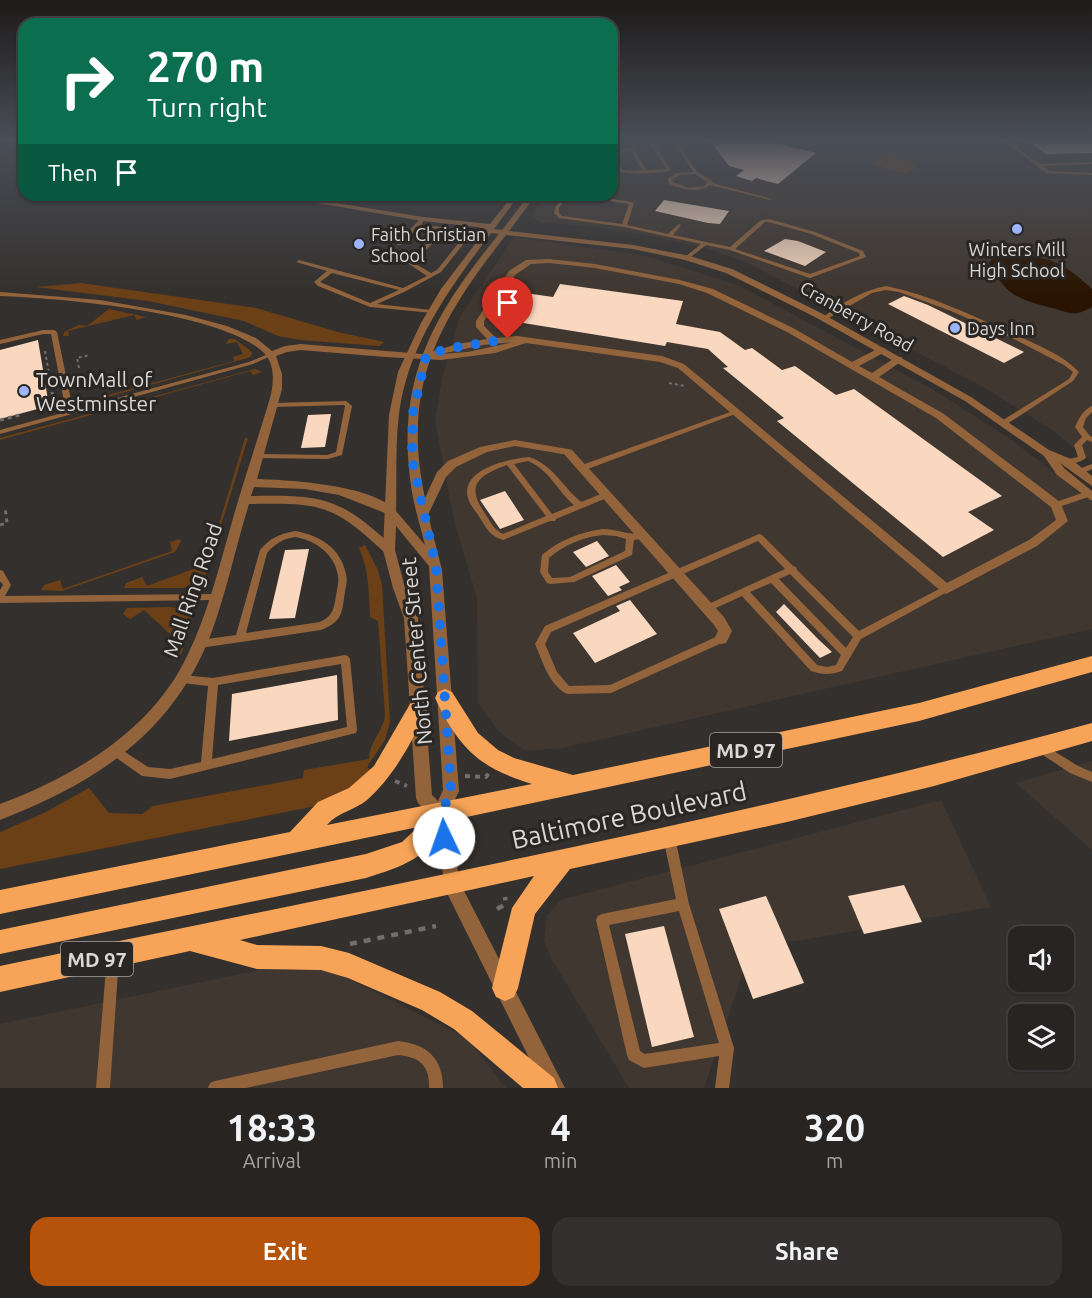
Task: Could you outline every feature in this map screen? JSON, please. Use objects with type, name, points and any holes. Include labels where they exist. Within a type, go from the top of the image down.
[{"type":"highway","name":"Baltimore Boulevard","points":[[0,902],[441,814],[919,712],[1092,664]]},
{"type":"highway","points":[[445,698],[461,727],[481,750],[493,759],[573,785]]},
{"type":"highway","points":[[295,843],[326,810],[357,795],[381,773],[417,710]]},
{"type":"highway","name":"Baltimore Boulevard","points":[[0,979],[452,885],[787,811],[1041,748],[1092,732]]},
{"type":"highway","points":[[0,942],[366,866],[405,854],[423,842],[441,814]]},
{"type":"highway","points":[[505,988],[524,908],[562,860]]},
{"type":"highway","points":[[193,940],[257,957],[321,958],[349,966],[431,1001],[463,1020],[544,1088]]},
{"type":"street","name":"Cranberry Road","points":[[310,201],[423,219],[633,247],[687,258],[745,278],[825,318],[1005,422],[1046,453],[1067,462],[1092,482]]},
{"type":"street","name":"North Center Street","points":[[441,814],[424,798],[411,618],[399,588],[389,550],[394,415],[403,372],[431,312],[512,201]]},
{"type":"street","name":"North Center Street","points":[[530,201],[448,310],[426,356],[416,391],[411,427],[412,459],[436,566],[451,791],[441,814],[452,885],[555,1088]]},
{"type":"street","points":[[426,356],[446,349],[461,348],[493,340],[526,340],[670,361],[681,366],[946,589],[1054,530],[1062,521],[1056,505],[940,416],[749,308],[710,291],[645,275],[549,261],[529,262],[512,273],[479,324],[493,340]]},
{"type":"street","points":[[0,294],[73,298],[206,323],[249,337],[270,355],[285,349],[301,347],[443,359],[480,355],[526,340]]},
{"type":"street","points":[[853,365],[882,350]]},
{"type":"street","name":"Mall Ring Road","points":[[0,812],[52,789],[115,751],[154,717],[183,679],[200,644],[273,405],[278,379],[270,355]]},
{"type":"street","points":[[872,377],[899,360]]},
{"type":"street","points":[[423,514],[441,476],[452,464],[484,449],[515,443],[568,452],[707,608],[725,631],[721,639]]},
{"type":"street","name":"Cranberry Road","points":[[1046,453],[1061,472],[1090,495]]},
{"type":"street","points":[[250,483],[327,486],[370,499],[390,511],[436,566]]},
{"type":"street","points":[[244,500],[301,501],[332,506],[361,525],[389,550]]},
{"type":"lane","points":[[733,190],[770,199]]},
{"type":"lane","points":[[562,201],[556,213],[561,217],[670,234],[731,249],[810,276],[864,257],[861,252],[813,233],[769,220],[763,221],[731,249]]},
{"type":"lane","points":[[618,201],[632,203],[624,226]]},
{"type":"lane","points":[[399,244],[423,219]]},
{"type":"lane","points":[[670,234],[679,225]]},
{"type":"lane","points":[[370,305],[405,290],[439,271],[467,236],[461,231],[417,226]]},
{"type":"lane","points":[[411,263],[443,229]]},
{"type":"lane","points":[[687,258],[704,243]]},
{"type":"lane","points":[[390,253],[390,257],[394,260],[411,263],[431,276]]},
{"type":"lane","points":[[299,262],[405,290]]},
{"type":"lane","points":[[331,271],[317,282],[320,285],[370,305],[431,312]]},
{"type":"lane","points":[[825,318],[878,288],[898,289],[924,297],[1052,355],[1075,368],[1076,372],[1071,380],[1005,422]]},
{"type":"lane","points":[[0,342],[43,332],[54,332],[70,413]]},
{"type":"lane","points":[[0,432],[251,363],[270,355]]},
{"type":"lane","points":[[259,456],[328,457],[339,453],[343,446],[349,406],[346,403],[273,405]]},
{"type":"lane","points":[[1067,462],[1082,458],[1078,445],[1089,439],[1079,427],[1083,417],[1092,408]]},
{"type":"lane","points":[[582,468],[736,412]]},
{"type":"lane","points":[[578,504],[569,498],[537,461],[521,459],[478,476],[471,492],[472,499],[493,533],[503,537],[552,519],[570,511],[578,504],[606,495]]},
{"type":"lane","points":[[509,463],[552,519]]},
{"type":"lane","points":[[1079,472],[1092,466]]},
{"type":"lane","points":[[1056,505],[1090,495]]},
{"type":"lane","points":[[630,539],[629,553],[571,580],[550,581],[544,572],[545,557],[551,551],[590,535],[608,531],[630,539],[643,536]]},
{"type":"lane","points":[[200,644],[321,626],[333,620],[339,610],[342,573],[336,558],[317,540],[297,534],[276,537],[263,552],[240,638]]},
{"type":"lane","points":[[721,639],[611,689],[567,690],[553,675],[540,644],[548,629],[759,537],[858,636]]},
{"type":"lane","points":[[707,608],[793,569]]},
{"type":"lane","points":[[0,573],[7,585],[0,599],[215,597]]},
{"type":"lane","points":[[773,579],[788,601],[823,636],[845,653]]},
{"type":"lane","points":[[744,592],[768,611],[779,630],[814,668],[827,671],[839,668],[845,653],[858,636],[946,589]]},
{"type":"lane","points":[[779,630],[790,626]]},
{"type":"lane","points":[[797,649],[807,644]]},
{"type":"lane","points":[[115,751],[146,772],[170,774],[352,730],[345,659],[213,682],[183,679]]},
{"type":"lane","points":[[206,766],[213,682]]},
{"type":"lane","points":[[1041,748],[1074,770],[1092,777]]},
{"type":"lane","points":[[669,836],[683,903],[727,1048],[723,1088]]},
{"type":"lane","points":[[683,903],[602,920],[634,1055],[644,1061],[727,1048]]},
{"type":"lane","points":[[103,1088],[113,956]]},
{"type":"lane","points":[[215,1088],[398,1048],[405,1048],[430,1059],[435,1067],[436,1088]]},
{"type":"path","points":[[44,346],[50,369],[53,406],[45,408]]},
{"type":"path","points":[[79,368],[76,358],[90,355]]},
{"type":"path","points":[[44,371],[50,369]]},
{"type":"path","points":[[669,383],[687,386]]},
{"type":"path","points":[[0,420],[32,413]]},
{"type":"path","points":[[0,525],[7,523],[5,507]]},
{"type":"path","points":[[465,776],[485,779],[491,770]]},
{"type":"path","points":[[388,778],[407,786]]},
{"type":"path","points":[[496,909],[506,904],[505,897]]},
{"type":"path","points":[[345,945],[436,926]]},
{"type":"shaded area","points":[[618,190],[1092,190],[1092,462],[1049,428],[983,387],[746,262],[706,248],[603,228],[539,222],[531,215],[542,201],[618,201]]},
{"type":"shaded area","points":[[514,237],[646,256],[738,285],[934,390],[1013,441],[1092,502],[1092,629],[562,748],[525,751],[498,731],[478,703],[477,598],[454,521],[435,420],[442,379],[460,316]]},
{"type":"shaded area","points":[[1032,256],[1063,266],[1092,289],[1092,307],[1071,313],[1017,296],[1005,288],[989,269],[989,262],[993,258]]},
{"type":"shaded area","points":[[81,283],[256,308],[338,332],[384,342],[379,346],[300,340],[278,336],[244,321],[148,301],[36,287]]},
{"type":"shaded area","points":[[109,309],[146,317],[137,320],[134,315],[68,331],[69,336],[63,336],[64,332],[79,325],[87,326]]},
{"type":"shaded area","points":[[229,339],[235,339],[252,352],[251,357],[86,403],[77,401],[83,397],[86,401],[234,361],[233,357],[243,354],[237,342],[226,344]]},
{"type":"shaded area","points":[[255,369],[262,372],[253,375],[250,371],[0,440],[0,438]]},
{"type":"shaded area","points":[[245,438],[248,438],[205,577],[184,588],[124,588],[126,583],[142,577],[147,586],[196,568],[194,558],[209,557]]},
{"type":"shaded area","points":[[179,539],[181,541],[175,552],[62,591],[41,590],[44,585],[60,580],[63,589],[172,551],[170,542]]},
{"type":"shaded area","points":[[365,545],[378,570],[382,585],[390,722],[385,740],[367,767],[371,770],[336,797],[311,807],[0,869],[0,832],[44,813],[89,788],[109,813],[142,814],[153,806],[303,778],[304,770],[369,759],[371,747],[382,726],[385,714],[378,621],[370,617],[367,573],[359,548]]},
{"type":"shaded area","points":[[127,608],[187,609],[193,621],[180,657],[175,661],[168,654],[181,644],[144,610],[130,619],[123,614]]},
{"type":"shaded area","points":[[1092,761],[1092,850],[1016,783]]},
{"type":"shaded area","points":[[941,800],[991,907],[751,949],[704,1088],[629,1088],[551,958],[544,941],[547,916],[560,900]]},
{"type":"shaded area","points":[[259,970],[331,970],[468,1039],[506,1088],[0,1088],[0,1024]]},
{"type":"building","points":[[664,200],[729,211],[720,224],[708,223],[655,211]]},
{"type":"building","points":[[785,239],[798,241],[826,252],[805,266],[764,251]]},
{"type":"building","points":[[560,284],[683,301],[676,324],[720,332],[745,350],[752,348],[782,370],[795,366],[836,395],[854,389],[1002,496],[968,512],[994,530],[943,557],[777,421],[784,418],[723,368],[728,367],[708,349],[667,342],[665,346],[499,319],[518,292],[553,297]]},
{"type":"building","name":"Days Inn","points":[[904,296],[928,305],[1024,352],[1004,363],[888,304]]},
{"type":"building","name":"TownMall of Westminster","points":[[38,340],[49,406],[0,419],[0,350]]},
{"type":"building","points":[[331,414],[325,447],[301,448],[308,415]]},
{"type":"building","points":[[505,491],[524,520],[500,529],[480,500]]},
{"type":"building","points":[[597,541],[609,556],[586,567],[573,552]]},
{"type":"building","points":[[309,549],[295,618],[269,619],[285,550]]},
{"type":"building","points":[[616,565],[630,582],[619,587],[622,590],[608,596],[592,576]]},
{"type":"building","points":[[630,600],[657,634],[595,663],[573,633],[620,611],[616,606]]},
{"type":"building","points":[[784,604],[832,652],[820,658],[776,612]]},
{"type":"building","points":[[337,675],[338,720],[229,741],[232,694]]},
{"type":"building","points":[[904,885],[922,922],[864,934],[848,896]]},
{"type":"building","points":[[766,896],[804,983],[753,999],[719,909]]},
{"type":"building","points":[[664,926],[694,1037],[652,1047],[625,934]]},
{"type":"place","name":"Winters Mill High School","points":[[1017,229]]},
{"type":"place","name":"Faith Christian School","points":[[359,244]]},
{"type":"place","name":"Days Inn","points":[[955,328]]},
{"type":"place","name":"TownMall of Westminster","points":[[24,391]]},
{"type":"route","points":[[444,838],[441,814],[451,791],[441,622],[436,566],[414,476],[411,427],[418,384],[426,356],[446,349],[508,339]]}]
